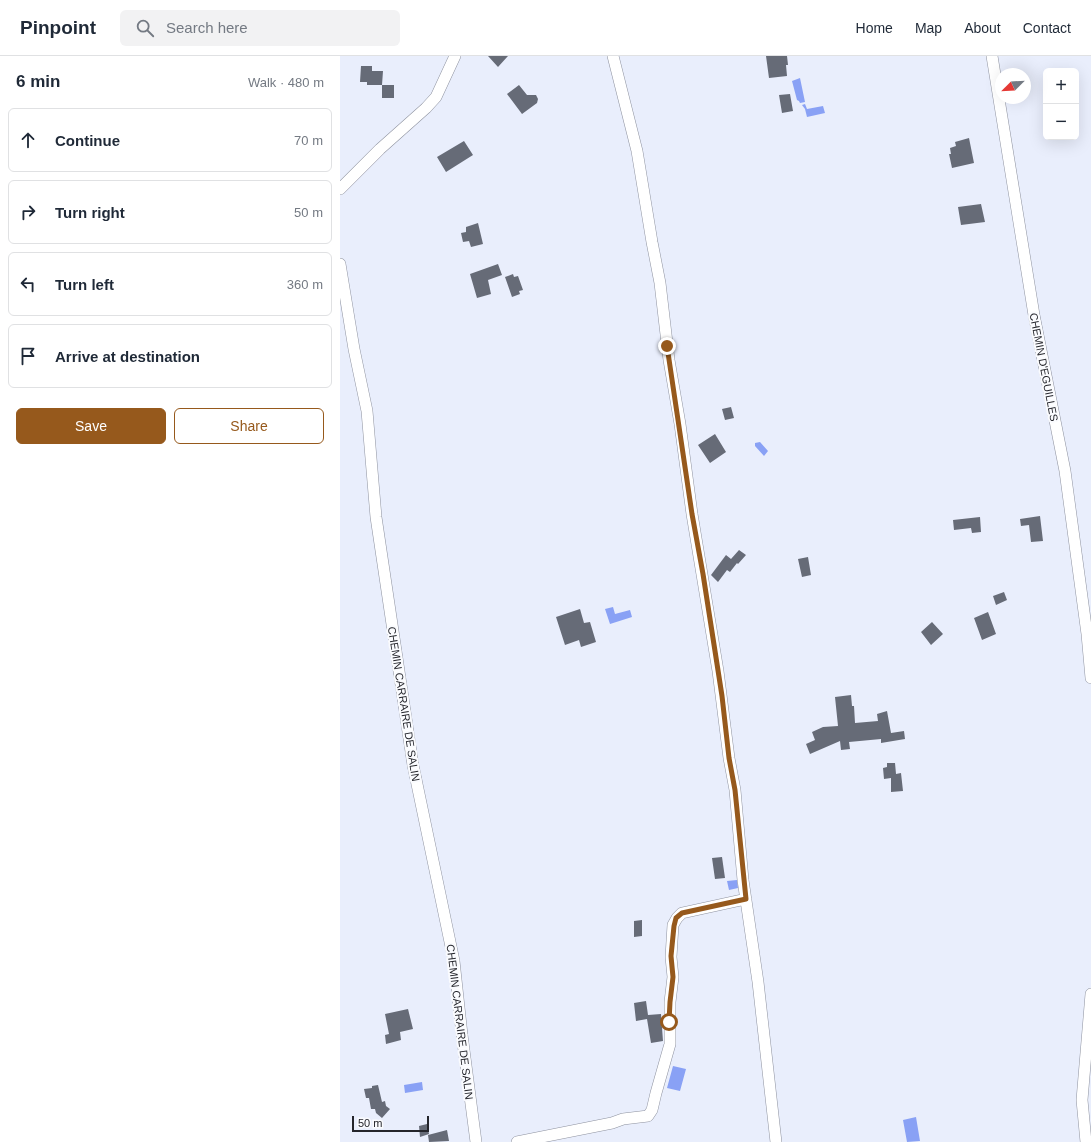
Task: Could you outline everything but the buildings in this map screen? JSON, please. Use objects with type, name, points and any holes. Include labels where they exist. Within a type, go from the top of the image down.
[{"type":"street","points":[[340,189],[380,149],[426,108],[436,97],[455,56]]},
{"type":"street","points":[[613,56],[637,151],[660,283],[669,360],[680,424],[692,514],[718,671],[729,758],[735,790],[746,899],[769,1072],[776,1142]]},
{"type":"street","name":"CHEMIN D'EGUILLES","points":[[992,56],[1034,315],[1065,471],[1087,634],[1091,678]]},
{"type":"street","name":"CHEMIN CARRAIRE DE SALIN","points":[[340,264],[354,349],[368,411],[376,517],[413,765],[454,961],[476,1142]]},
{"type":"street","points":[[517,1142],[612,1123],[623,1119],[648,1116],[652,1110],[670,1044],[670,1002],[673,977],[671,956],[676,918],[682,913],[746,899]]},
{"type":"street","points":[[1085,1137],[1082,1100],[1091,994]]},
{"type":"water","points":[[800,78],[805,102],[800,103],[797,100],[792,81]]},
{"type":"water","points":[[805,104],[807,109],[823,106],[825,113],[807,117],[805,109],[802,105]]},
{"type":"water","points":[[760,442],[768,451],[764,456],[755,446],[755,443]]},
{"type":"water","points":[[613,607],[615,614],[630,610],[632,617],[610,624],[605,609]]},
{"type":"water","points":[[737,880],[738,888],[729,890],[727,881]]},
{"type":"water","points":[[673,1066],[686,1069],[680,1091],[667,1088]]},
{"type":"water","points":[[422,1082],[423,1090],[405,1093],[404,1085]]},
{"type":"water","points":[[916,1117],[920,1141],[907,1142],[903,1120]]},
{"type":"route","points":[[667,346],[680,424],[692,514],[722,696],[726,737],[735,790],[737,823],[746,899],[682,913],[676,918],[671,956],[673,977],[669,1022]]}]
